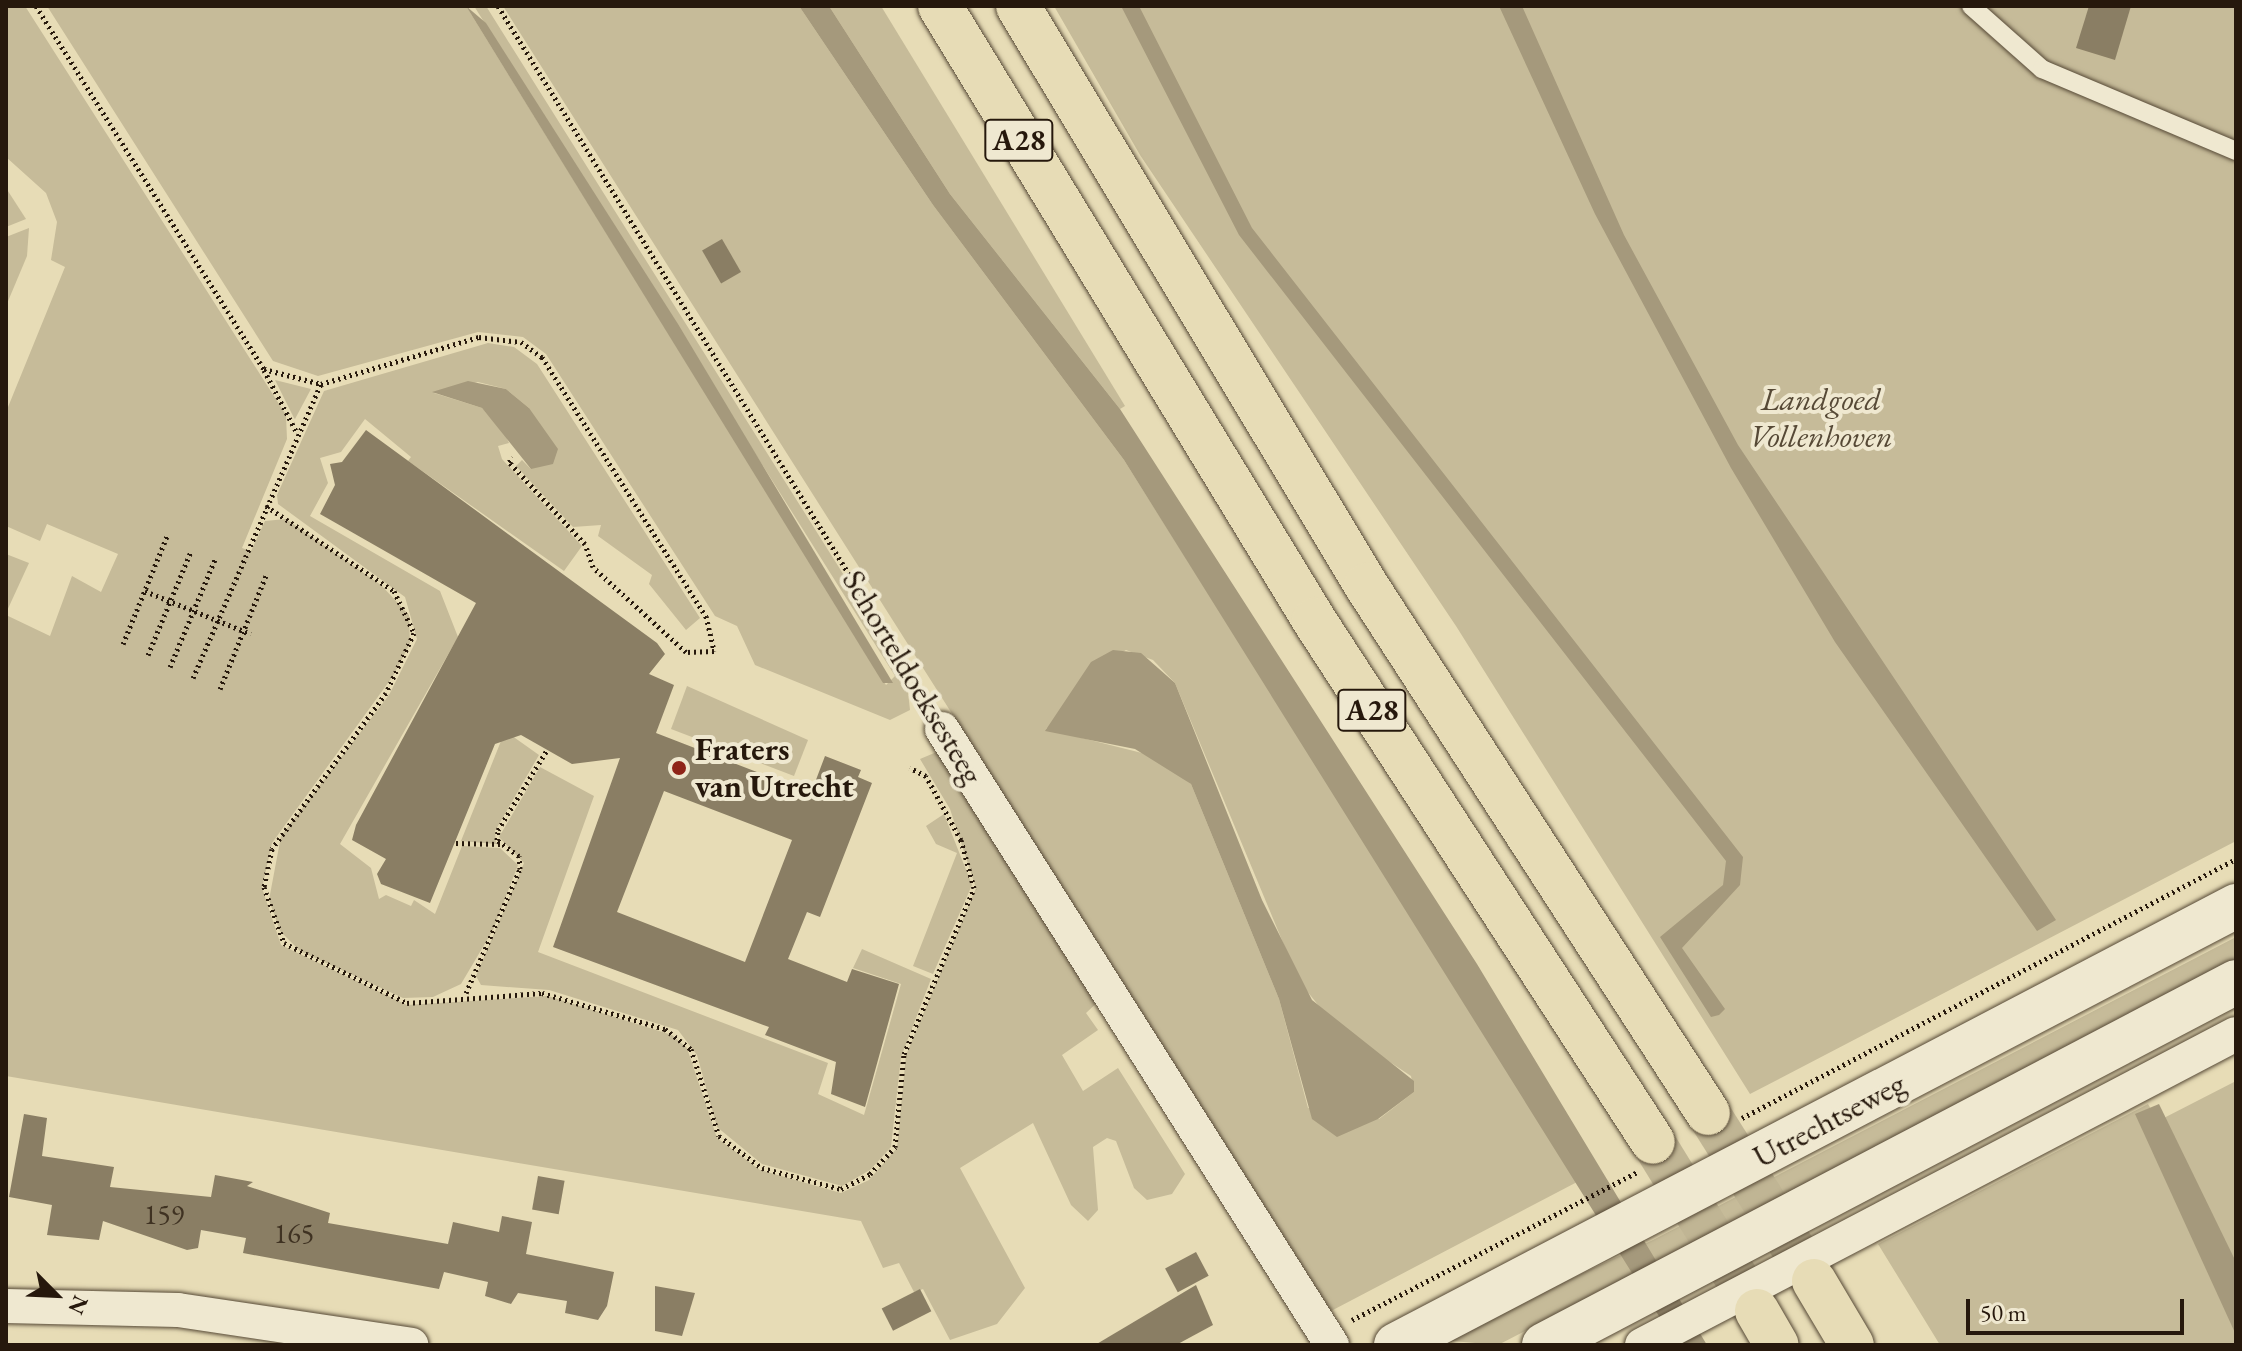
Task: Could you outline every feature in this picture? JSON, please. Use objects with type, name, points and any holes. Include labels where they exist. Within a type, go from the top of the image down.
[{"type":"highway","name":"A28","points":[[940,6],[1306,607],[1653,1142]]},
{"type":"highway","name":"A28","points":[[1018,6],[1366,585],[1708,1113]]},
{"type":"highway","points":[[1814,1281],[1852,1345]]},
{"type":"main road","name":"Utrechtseweg","points":[[1416,1341],[2236,906]]},
{"type":"main road","name":"Utrechtseweg","points":[[1544,1345],[2236,982]]},
{"type":"street","name":"Schorteldoeksesteeg","points":[[942,729],[1321,1341]]},
{"type":"street","points":[[1642,1345],[2236,1034]]},
{"type":"street","points":[[6,1306],[178,1310],[411,1345]]},
{"type":"lane","points":[[1971,6],[2042,69],[2234,149]]},
{"type":"path","points":[[36,6],[264,369],[296,431]]},
{"type":"path","name":"Schorteldoeksesteeg","points":[[498,6],[942,729]]},
{"type":"path","points":[[264,369],[321,384],[479,337],[521,342],[542,357],[706,616],[714,651],[686,652],[593,567],[585,544],[509,462],[513,457]]},
{"type":"path","points":[[193,678],[296,431],[321,384]]},
{"type":"path","points":[[266,506],[394,591],[414,633],[386,693],[278,837],[265,872],[268,912],[296,953],[377,993],[407,1003],[466,993],[542,993],[665,1029],[691,1049],[719,1136],[762,1168],[850,1186],[895,1147],[904,1054],[974,888],[961,840],[926,776],[910,768]]},
{"type":"path","points":[[123,644],[168,534]]},
{"type":"path","points":[[148,655],[191,551]]},
{"type":"path","points":[[170,667],[216,557]]},
{"type":"path","points":[[220,689],[267,573]]},
{"type":"path","points":[[145,591],[251,634]]},
{"type":"path","points":[[500,844],[498,830],[547,750]]},
{"type":"path","points":[[456,843],[500,844],[519,856],[520,869],[466,993]]},
{"type":"path","name":"Utrechtseweg","points":[[1761,1108],[2236,859]]},
{"type":"path","points":[[1321,1341],[1588,1199]]},
{"type":"green space","points":[[6,6],[25,6],[286,415],[287,439],[242,548],[251,551],[265,521],[286,519],[381,585],[409,615],[410,644],[393,676],[272,843],[262,888],[281,945],[407,1005],[548,996],[672,1035],[687,1048],[717,1138],[760,1170],[841,1193],[869,1180],[897,1148],[906,1055],[976,888],[950,809],[920,759],[939,751],[1101,999],[1086,1013],[1098,1030],[1062,1055],[1083,1091],[1118,1068],[1185,1174],[1172,1194],[1147,1200],[1134,1188],[1116,1141],[1107,1138],[1093,1147],[1098,1210],[1088,1221],[1071,1205],[1033,1123],[960,1168],[1025,1288],[997,1324],[950,1340],[923,1289],[914,1292],[899,1263],[883,1268],[861,1221],[6,1076],[6,615],[50,636],[72,576],[101,592],[118,554],[47,524],[40,541],[6,526],[6,412],[65,267],[51,260],[57,222],[46,193],[6,157]]},
{"type":"green space","points":[[47,6],[466,6],[886,685],[895,676],[474,6],[486,6],[906,674],[910,710],[890,720],[755,665],[737,626],[715,616],[546,354],[523,337],[478,332],[318,376],[273,361]]},
{"type":"green space","points":[[503,6],[799,6],[933,205],[1124,460],[1579,1181],[1331,1311]],"holes":[[[1126,650],[1153,660],[1175,683],[1299,981],[1334,1025],[1411,1076],[1414,1092],[1379,1119],[1308,1108],[1279,999],[1191,784],[1154,756],[1046,729],[1061,718],[1087,672]]]},
{"type":"green space","points":[[829,6],[881,6],[1125,406],[1120,409],[950,194]]},
{"type":"green space","name":"Landgoed Vollenhoven","points":[[1054,6],[2236,6],[2236,841],[1750,1094],[1456,626],[1140,155]]},
{"type":"green space","points":[[6,188],[26,219],[6,227]]},
{"type":"green space","points":[[29,228],[27,256],[6,306],[6,237]]},
{"type":"green space","points":[[488,343],[514,347],[537,364],[700,618],[686,630],[649,584],[652,575],[598,536],[601,525],[573,527],[516,466],[522,460],[531,469],[529,408],[506,389],[478,382],[434,393],[482,408],[505,434],[509,443],[498,446],[502,459],[582,546],[564,571],[408,461],[411,457],[365,419],[341,452],[320,458],[328,483],[310,516],[440,591],[458,637],[340,844],[371,868],[379,899],[386,895],[411,906],[414,900],[435,914],[462,846],[500,848],[518,865],[493,930],[461,984],[433,997],[403,998],[300,951],[280,931],[269,900],[281,836],[389,695],[417,639],[405,597],[278,504],[277,495],[324,391]]},
{"type":"green space","points":[[275,380],[311,389],[295,419],[294,418]]},
{"type":"green space","points":[[6,554],[29,563],[6,613]]},
{"type":"green space","points":[[687,686],[808,740],[794,776],[671,729]]},
{"type":"green space","points":[[505,731],[539,755],[495,831],[496,844],[461,841]]},
{"type":"green space","points":[[540,767],[594,796],[538,952],[828,1063],[818,1094],[864,1115],[901,984],[853,968],[862,949],[931,979],[901,1057],[891,1147],[870,1170],[842,1186],[762,1164],[717,1127],[697,1055],[678,1030],[549,990],[481,985],[476,976],[524,863],[499,837]]},
{"type":"green space","points":[[944,814],[972,885],[933,974],[913,966],[957,853],[936,844],[926,826]]},
{"type":"green space","points":[[2236,937],[2236,965],[1498,1345],[1441,1340],[1653,1240]]},
{"type":"green space","points":[[2236,1081],[2236,1345],[1940,1345],[1878,1244],[2148,1104],[2158,1121]]},
{"type":"shaded area","points":[[466,6],[486,23],[678,324],[893,683],[883,683]]},
{"type":"shaded area","points":[[799,6],[829,6],[950,194],[1120,409],[1477,964],[1707,1345],[1677,1345],[1124,460],[933,205]]},
{"type":"shaded area","points":[[1121,6],[1139,6],[1252,228],[1743,857],[1740,885],[1682,948],[1725,1009],[1719,1015],[1711,1017],[1660,937],[1723,885],[1726,861],[1239,235]]},
{"type":"shaded area","points":[[1499,6],[1522,6],[1624,235],[1738,445],[2056,920],[2037,931],[1835,642],[1731,468],[1595,214]]},
{"type":"shaded area","points":[[468,381],[506,389],[529,408],[558,449],[553,464],[531,469],[482,408],[432,392]]},
{"type":"shaded area","points":[[1113,650],[1141,653],[1175,683],[1262,900],[1312,1000],[1414,1081],[1414,1092],[1378,1119],[1337,1137],[1312,1119],[1279,999],[1191,784],[1135,749],[1045,731],[1091,662]]},
{"type":"shaded area","points":[[2159,1104],[2236,1262],[2236,1335],[2135,1114]]},
{"type":"building","points":[[2089,6],[2131,6],[2115,60],[2076,48]]},
{"type":"building","points":[[722,239],[741,272],[721,283],[702,250]]},
{"type":"building","name":"Fraters van Utrecht","points":[[366,430],[657,643],[665,654],[649,674],[674,685],[656,733],[811,793],[825,756],[861,770],[858,777],[872,783],[820,917],[807,912],[788,959],[847,982],[852,969],[899,984],[865,1107],[831,1094],[836,1062],[765,1035],[769,1027],[553,947],[620,758],[572,764],[521,735],[495,744],[430,903],[381,884],[377,874],[386,859],[352,840],[356,825],[476,603],[320,514],[335,485],[330,464],[342,462]],"holes":[[[664,791],[792,840],[745,962],[617,912]]]},
{"type":"building","points":[[24,1114],[47,1118],[42,1156],[114,1167],[110,1187],[211,1197],[215,1175],[253,1182],[247,1186],[330,1213],[328,1223],[448,1244],[453,1222],[499,1232],[502,1216],[532,1222],[526,1254],[614,1272],[607,1306],[598,1320],[565,1313],[567,1301],[518,1293],[511,1304],[485,1296],[488,1282],[444,1272],[439,1289],[243,1253],[246,1238],[201,1230],[198,1248],[187,1250],[103,1221],[99,1240],[47,1235],[52,1205],[9,1197]]},
{"type":"building","points":[[538,1176],[565,1181],[559,1214],[532,1209]]},
{"type":"building","points":[[1196,1252],[1209,1276],[1178,1292],[1165,1268]]},
{"type":"building","points":[[1196,1285],[1213,1325],[1176,1345],[1095,1345]]},
{"type":"building","points":[[655,1286],[695,1293],[682,1336],[655,1331]]},
{"type":"building","points":[[920,1289],[931,1311],[893,1331],[882,1309]]},
{"type":"tunnel","points":[[1708,1113],[1814,1281]]},
{"type":"tunnel","points":[[1653,1142],[1757,1311]]},
{"type":"place","name":"Fraters van Utrecht","points":[[679,768]]}]
